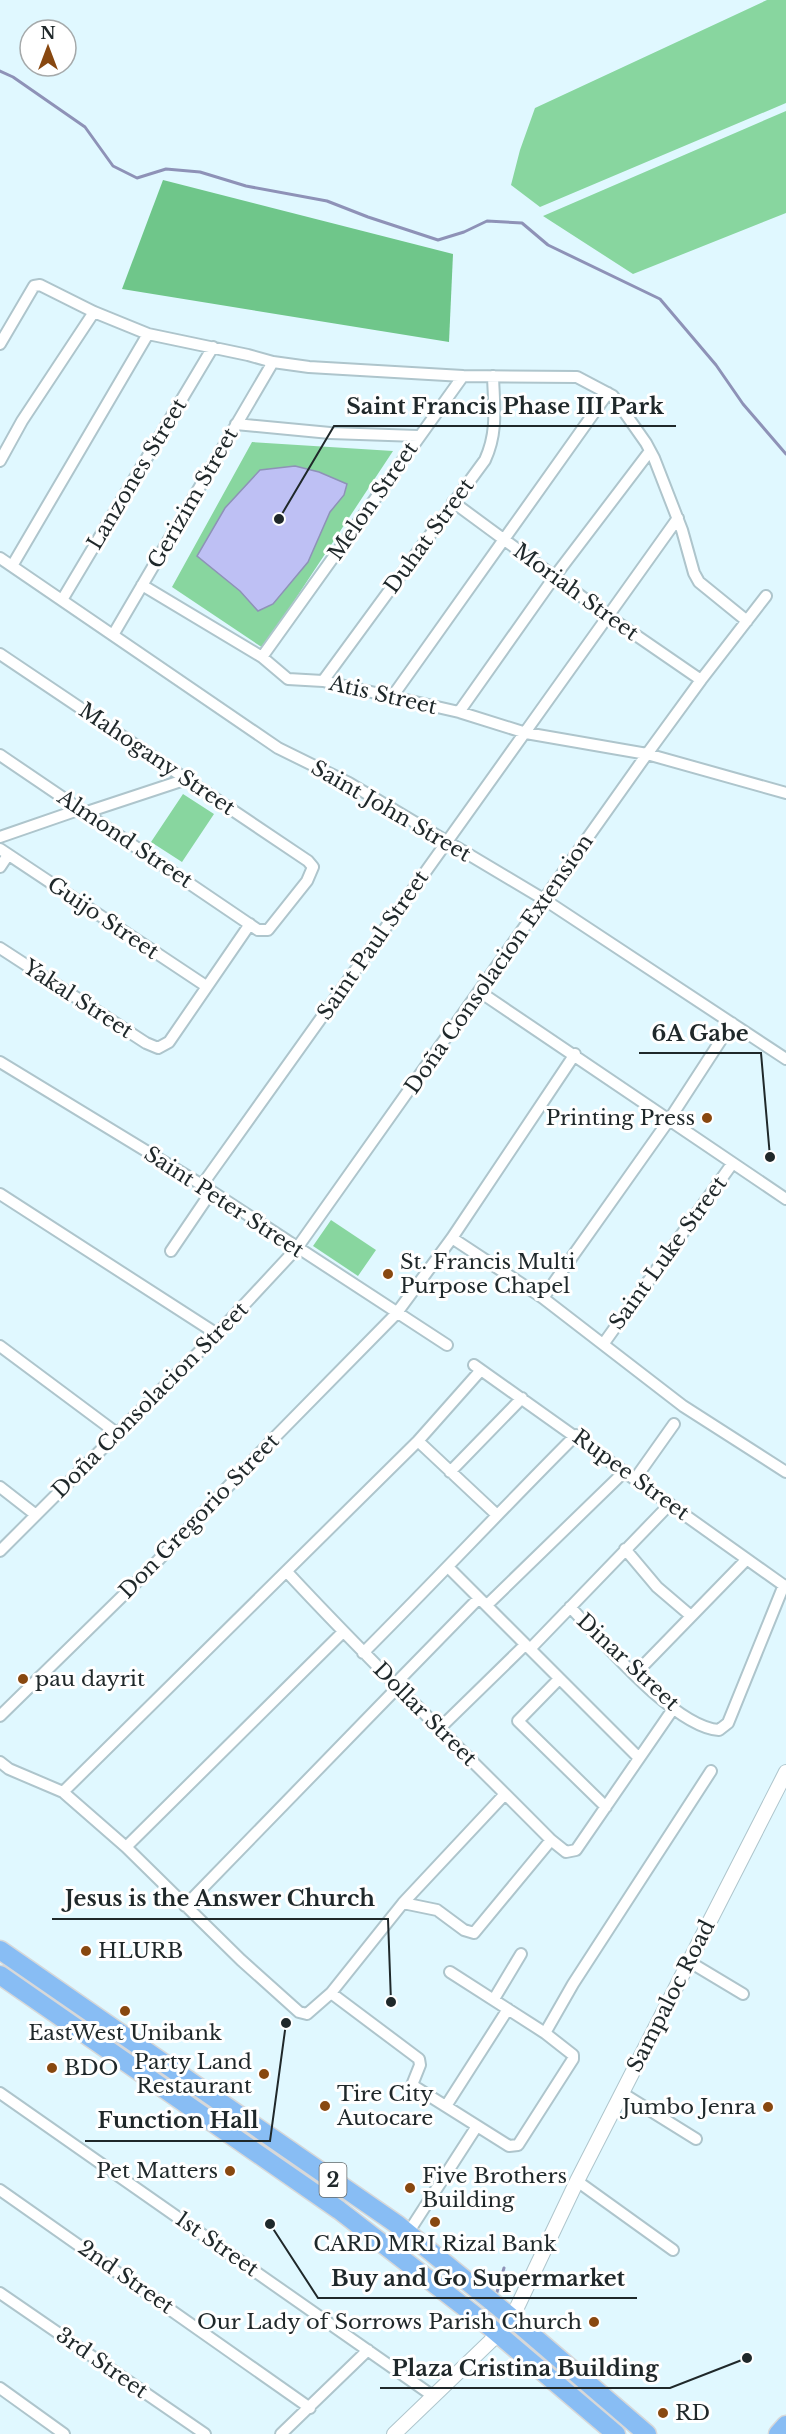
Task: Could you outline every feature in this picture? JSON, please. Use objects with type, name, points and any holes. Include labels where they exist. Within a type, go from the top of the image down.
[{"type":"highway","name":"2","points":[[0,1950],[408,2234],[512,2318],[647,2434]]},
{"type":"highway","name":"2","points":[[0,1975],[332,2205],[491,2342],[616,2434]]},
{"type":"highway","points":[[778,2434],[786,2425]]},
{"type":"street","points":[[0,344],[34,286],[40,285],[93,312],[148,334],[273,362],[309,368],[463,376],[577,377],[613,396],[650,451],[678,518],[694,573],[699,582],[747,621]]},
{"type":"street","points":[[0,462],[22,421],[93,312]]},
{"type":"street","points":[[12,566],[148,334]]},
{"type":"street","name":"Lanzones Street","points":[[62,600],[213,347]]},
{"type":"street","name":"Gerizim Street","points":[[113,635],[273,362]]},
{"type":"street","name":"Melon Street","points":[[262,657],[463,376]]},
{"type":"street","name":"Duhat Street","points":[[323,681],[485,460],[493,443],[495,426],[493,376]]},
{"type":"street","points":[[392,697],[608,393]]},
{"type":"street","points":[[236,424],[330,433],[418,436]]},
{"type":"street","points":[[459,712],[555,576],[650,451]]},
{"type":"street","name":"Moriah Street","points":[[453,502],[608,616],[701,680]]},
{"type":"street","name":"Saint Paul Street","points":[[171,1251],[206,1189],[446,842],[678,518]]},
{"type":"street","name":"Saint John Street","points":[[0,558],[278,748],[349,783],[544,900],[786,1059]]},
{"type":"street","name":"Atis Street","points":[[142,585],[262,657],[288,679],[323,681],[459,712],[526,733],[647,754],[786,793]]},
{"type":"street","name":"Doña Consolacion Extension","points":[[297,1248],[647,754],[766,596]]},
{"type":"street","name":"Mahogany Street","points":[[0,654],[308,861],[313,867],[307,881],[268,930],[258,930],[250,924]]},
{"type":"street","name":"Almond Street","points":[[0,755],[250,924]]},
{"type":"street","points":[[0,837],[187,779]]},
{"type":"street","points":[[0,867],[4,852]]},
{"type":"street","name":"Guijo Street","points":[[4,852],[206,986]]},
{"type":"street","points":[[206,986],[250,924]]},
{"type":"street","name":"Yakal Street","points":[[0,948],[146,1043],[158,1048],[170,1042],[206,986]]},
{"type":"street","points":[[480,992],[575,1054],[786,1199]]},
{"type":"street","points":[[543,1298],[669,1120],[732,1023]]},
{"type":"street","name":"Don Gregorio Street","points":[[0,1716],[147,1571],[396,1314],[452,1238],[575,1054]]},
{"type":"street","name":"Saint Peter Street","points":[[0,1062],[206,1189],[447,1345]]},
{"type":"street","name":"Saint Luke Street","points":[[604,1343],[732,1164]]},
{"type":"street","points":[[0,1194],[217,1334]]},
{"type":"street","points":[[452,1238],[543,1298],[683,1406],[786,1472]]},
{"type":"street","name":"Doña Consolacion Street","points":[[0,1551],[217,1334],[297,1248]]},
{"type":"street","points":[[0,1346],[118,1434]]},
{"type":"street","name":"Rupee Street","points":[[418,1441],[478,1368],[576,1435],[785,1586]]},
{"type":"street","points":[[450,1472],[522,1398]]},
{"type":"street","points":[[635,1479],[674,1424]]},
{"type":"street","points":[[363,1653],[449,1568],[496,1515],[576,1435]]},
{"type":"street","points":[[63,1792],[418,1441],[496,1515]]},
{"type":"street","points":[[185,1906],[397,1688],[398,1681],[625,1471]]},
{"type":"street","points":[[0,1487],[36,1515]]},
{"type":"street","points":[[440,1728],[570,1607],[670,1504]]},
{"type":"street","points":[[625,1549],[657,1587],[691,1616]]},
{"type":"street","points":[[635,1674],[746,1560]]},
{"type":"street","points":[[449,1568],[639,1758]]},
{"type":"street","name":"Dollar Street","points":[[287,1572],[397,1688],[551,1840],[566,1852],[576,1850],[606,1807]]},
{"type":"street","name":"Dinar Street","points":[[570,1607],[635,1674],[673,1709],[709,1730],[719,1730],[728,1723],[785,1586]]},
{"type":"street","points":[[126,1847],[343,1632]]},
{"type":"street","points":[[559,1679],[518,1720],[606,1807],[673,1709]]},
{"type":"street","points":[[4,1766],[63,1792],[126,1847],[185,1906],[299,2012],[307,2014],[331,1993],[403,1903],[505,1794]]},
{"type":"street","points":[[544,2033],[573,1984],[711,1771]]},
{"type":"street","name":"Sampaloc Road","points":[[512,2318],[577,2181],[786,1772]]},
{"type":"street","points":[[403,1903],[437,1910],[464,1930],[474,1933],[551,1840]]},
{"type":"street","points":[[494,1999],[521,1954]]},
{"type":"street","points":[[688,1961],[743,1994]]},
{"type":"street","points":[[331,1993],[419,2059],[420,2065],[412,2085],[509,2146],[518,2145],[573,2059],[569,2052],[544,2033],[450,1972]]},
{"type":"street","points":[[446,2106],[508,2009]]},
{"type":"street","name":"1st Street","points":[[0,2093],[433,2396]]},
{"type":"street","points":[[622,2093],[696,2139]]},
{"type":"street","points":[[408,2234],[477,2126]]},
{"type":"street","points":[[577,2181],[673,2250]]},
{"type":"street","name":"2nd Street","points":[[0,2190],[310,2408]]},
{"type":"street","name":"3rd Street","points":[[0,2293],[205,2434]]},
{"type":"street","points":[[394,2434],[491,2342]]},
{"type":"street","points":[[281,2434],[368,2350]]},
{"type":"street","points":[[0,2388],[64,2434]]},
{"type":"green space","points":[[767,0],[786,0],[786,103],[540,207],[511,185],[520,150],[535,108]]},
{"type":"green space","points":[[786,111],[786,213],[633,274],[543,216]]},
{"type":"green space","points":[[163,180],[453,254],[449,342],[122,289]]},
{"type":"green space","points":[[252,442],[393,451],[263,648],[172,587]]},
{"type":"green space","points":[[183,794],[214,814],[182,862],[151,842]]},
{"type":"green space","points":[[331,1220],[376,1250],[358,1276],[313,1246]]},
{"type":"water","points":[[295,466],[319,472],[347,484],[344,495],[330,512],[308,562],[273,604],[258,611],[240,591],[197,556],[225,508],[260,470]]},
{"type":"waterway","points":[[0,71],[13,77],[85,127],[113,166],[137,178],[166,169],[200,172],[246,186],[327,201],[438,240],[464,232],[487,221],[522,223],[548,245],[660,299],[716,365],[743,404],[786,454]]},
{"type":"waterway","points":[[497,2292],[504,2268]]},
{"type":"place","name":"Saint Francis Phase III Park","points":[[279,519]]},
{"type":"place","name":"Printing Press","points":[[707,1118]]},
{"type":"place","name":"6A Gabe","points":[[770,1157]]},
{"type":"place","name":"St. Francis Multi Purpose Chapel","points":[[388,1274]]},
{"type":"place","name":"pau dayrit","points":[[23,1679]]},
{"type":"place","name":"HLURB","points":[[86,1951]]},
{"type":"place","name":"Jesus is the Answer Church","points":[[391,2002]]},
{"type":"place","name":"EastWest Unibank","points":[[125,2011]]},
{"type":"place","name":"Function Hall","points":[[286,2023]]},
{"type":"place","name":"BDO","points":[[52,2068]]},
{"type":"place","name":"Party Land Restaurant","points":[[264,2074]]},
{"type":"place","name":"Tire City Autocare","points":[[325,2106]]},
{"type":"place","name":"Jumbo Jenra","points":[[768,2107]]},
{"type":"place","name":"Pet Matters","points":[[230,2171]]},
{"type":"place","name":"Five Brothers Building","points":[[410,2188]]},
{"type":"place","name":"CARD MRI Rizal Bank","points":[[435,2222]]},
{"type":"place","name":"Buy and Go Supermarket","points":[[270,2224]]},
{"type":"place","name":"Our Lady of Sorrows Parish Church","points":[[594,2322]]},
{"type":"place","name":"Plaza Cristina Building","points":[[747,2358]]},
{"type":"place","name":"RD","points":[[663,2413]]}]
